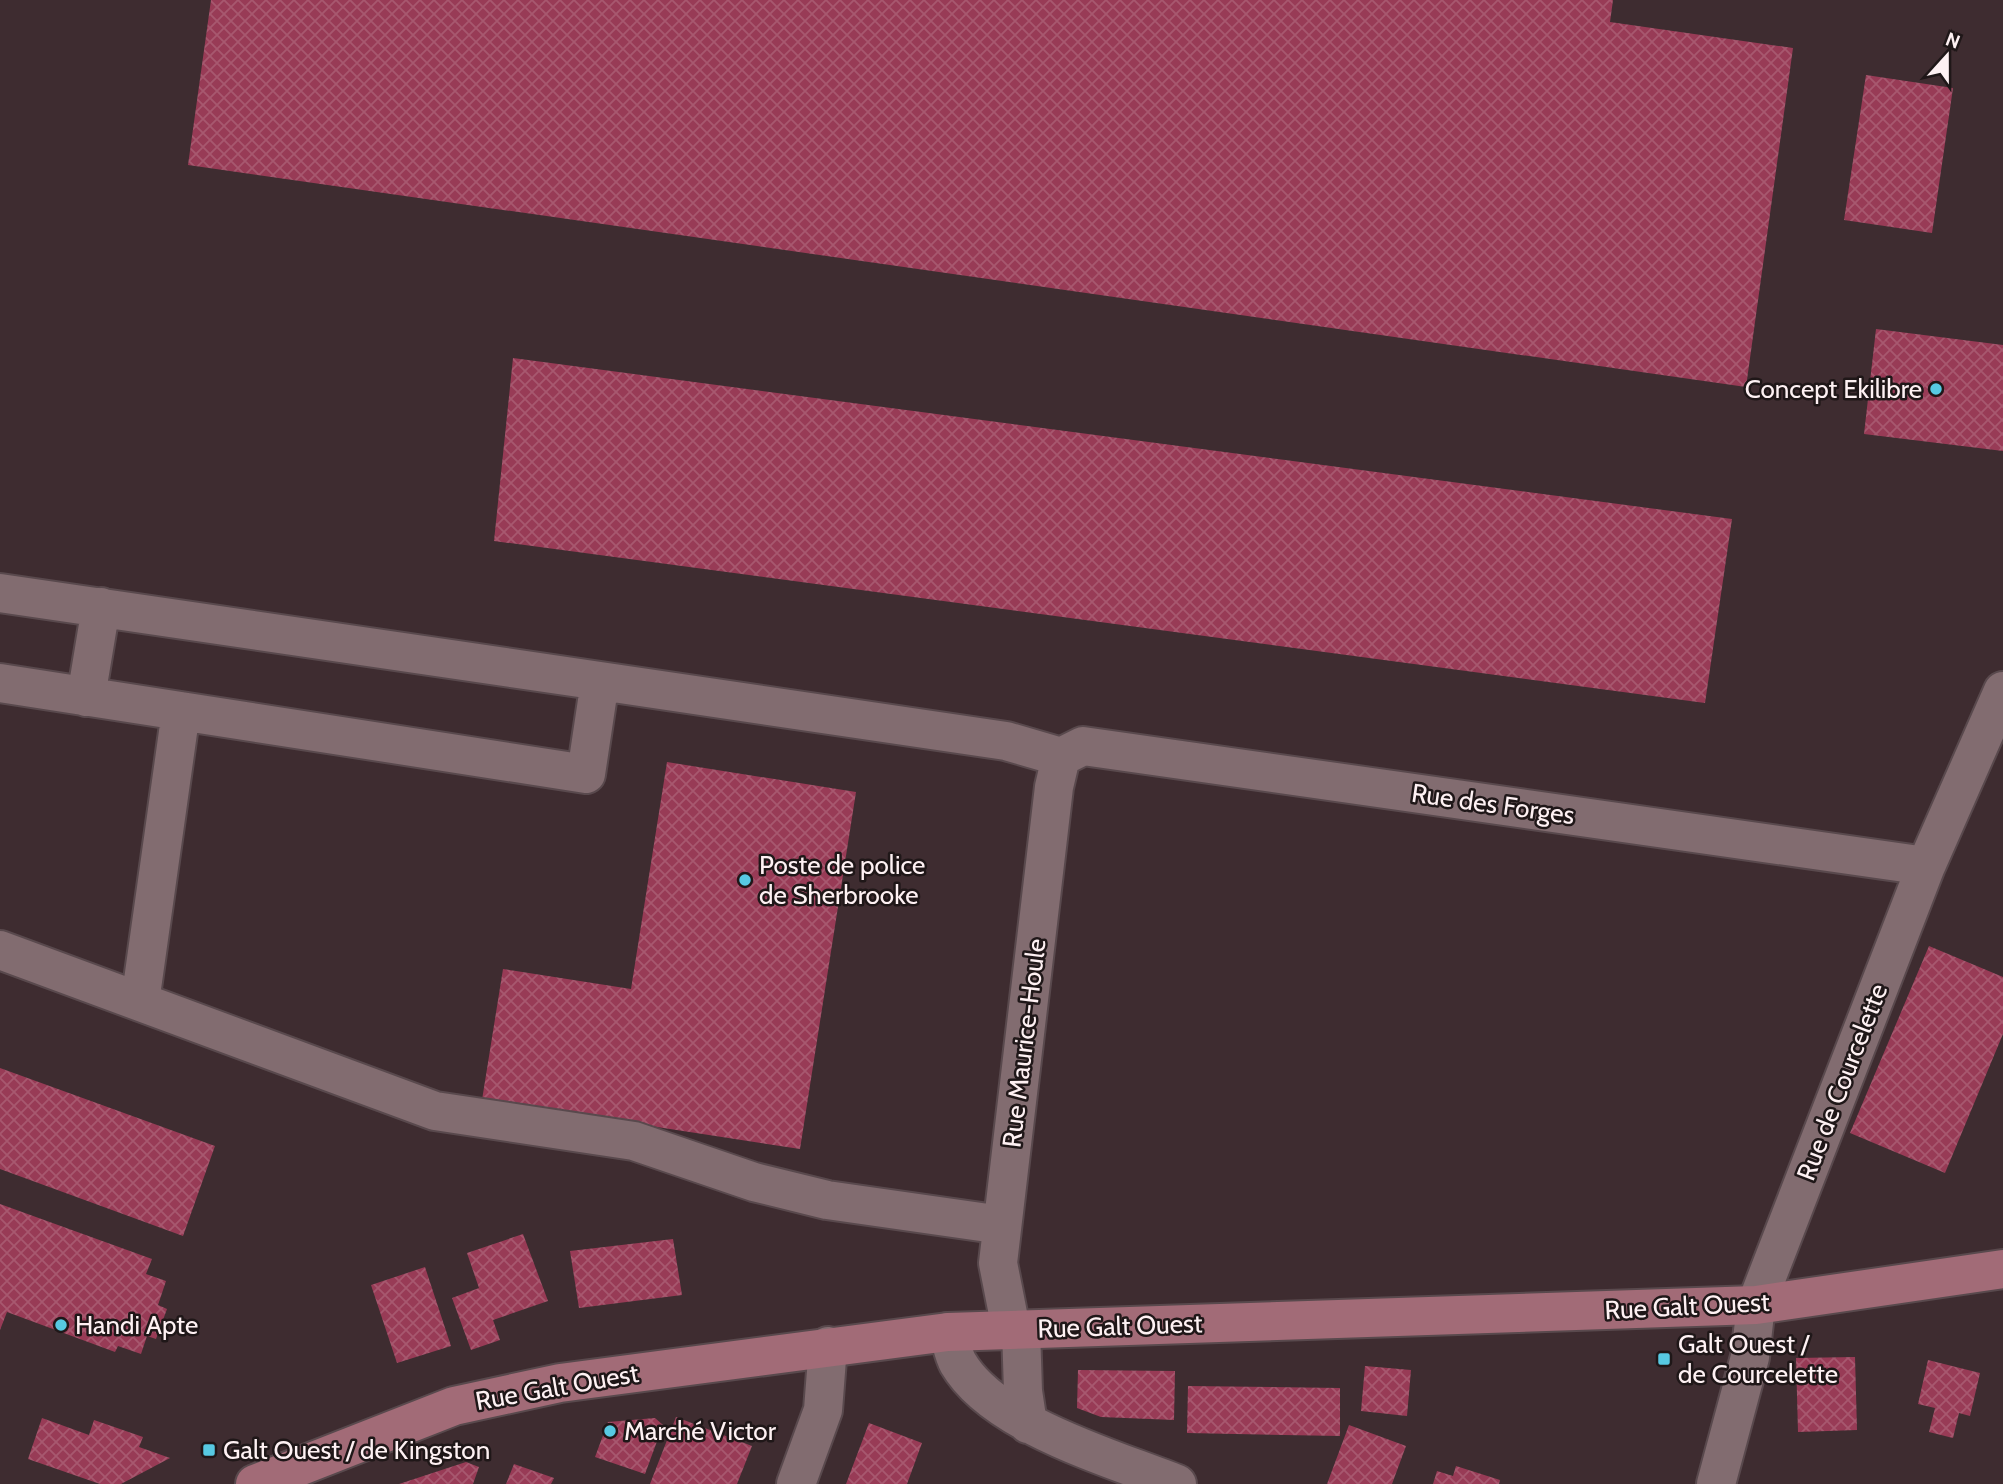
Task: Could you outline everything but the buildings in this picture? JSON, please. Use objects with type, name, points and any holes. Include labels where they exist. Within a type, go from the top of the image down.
[{"type":"main road","name":"Rue Galt Ouest","points":[[255,1484],[312,1472],[468,1403],[559,1383],[828,1346],[948,1332],[1756,1305],[2003,1269]]},
{"type":"street","points":[[0,593],[1006,741],[1061,757]]},
{"type":"street","points":[[86,696],[100,607]]},
{"type":"street","points":[[0,683],[586,774],[600,681]]},
{"type":"street","name":"Rue de Courcelette","points":[[1716,1484],[1750,1357],[1756,1305],[1926,866],[2003,691]]},
{"type":"street","points":[[140,1002],[181,711]]},
{"type":"street","name":"Rue des Forges","points":[[1061,757],[1083,746],[1926,866]]},
{"type":"street","name":"Rue Maurice-Houle","points":[[1028,1424],[1016,1329],[998,1263],[1053,800],[1061,757]]},
{"type":"street","points":[[0,950],[435,1111],[634,1141],[754,1182],[827,1200],[1002,1225]]},
{"type":"street","points":[[948,1332],[958,1363],[987,1395],[1028,1424],[1177,1484]]},
{"type":"street","points":[[796,1484],[823,1410],[828,1346]]},
{"type":"place","name":"Concept Ekilibre","points":[[1936,389]]},
{"type":"place","name":"Poste de police de Sherbrooke","points":[[745,880]]},
{"type":"place","name":"Handi Apte","points":[[61,1325]]},
{"type":"place","name":"Galt Ouest / de Courcelette","points":[[1664,1359]]},
{"type":"place","name":"Marché Victor","points":[[610,1431]]},
{"type":"place","name":"Galt Ouest / de Kingston","points":[[209,1450]]}]
